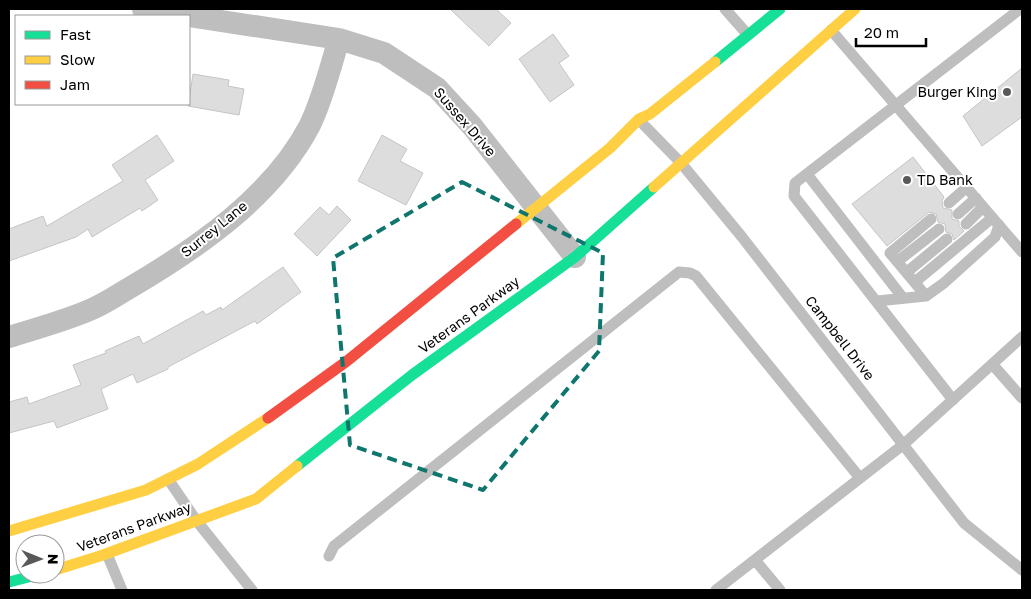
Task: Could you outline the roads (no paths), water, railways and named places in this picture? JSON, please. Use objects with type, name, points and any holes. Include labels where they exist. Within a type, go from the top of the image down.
[{"type":"main road","points":[[9,531],[129,496],[168,479],[198,464],[299,397],[610,148],[639,119],[650,114],[780,9]]},
{"type":"main road","name":"Veterans Parkway","points":[[65,567],[107,554],[256,499],[412,375],[575,256],[681,164],[830,29],[855,9]]},
{"type":"street","name":"Sussex Drive","points":[[143,9],[182,15]]},
{"type":"street","name":"Sussex Drive","points":[[190,16],[339,39],[384,53],[437,88],[472,126],[575,256]]},
{"type":"street","name":"Surrey Lane","points":[[9,337],[64,320],[94,308],[173,262],[233,217],[279,171],[300,142],[320,102],[339,39]]},
{"type":"lane","points":[[725,9],[748,35]]},
{"type":"lane","points":[[953,400],[794,196],[795,183],[1020,9]]},
{"type":"lane","points":[[830,29],[1022,252]]},
{"type":"lane","name":"Campbell Drive","points":[[639,119],[681,164],[742,237],[964,523],[1022,570]]},
{"type":"lane","points":[[807,174],[903,298]]},
{"type":"lane","points":[[949,203],[967,188]]},
{"type":"lane","points":[[958,214],[980,203]]},
{"type":"lane","points":[[966,224],[980,203]]},
{"type":"lane","points":[[894,257],[931,220]]},
{"type":"lane","points":[[877,301],[926,296],[944,284],[995,237],[995,222]]},
{"type":"lane","points":[[915,282],[995,222]]},
{"type":"lane","points":[[894,257],[939,229]]},
{"type":"lane","points":[[907,272],[947,239]]},
{"type":"lane","points":[[894,257],[926,296]]},
{"type":"lane","points":[[329,556],[334,546],[679,272],[696,276],[860,478]]},
{"type":"lane","points":[[716,590],[904,444],[1022,337]]},
{"type":"lane","points":[[993,365],[1022,398]]},
{"type":"lane","points":[[168,479],[196,520],[252,590]]},
{"type":"lane","points":[[107,554],[122,590]]},
{"type":"lane","points":[[754,560],[780,590]]},
{"type":"place","name":"Burger King","points":[[1007,92]]},
{"type":"place","name":"TD Bank","points":[[907,180]]}]
